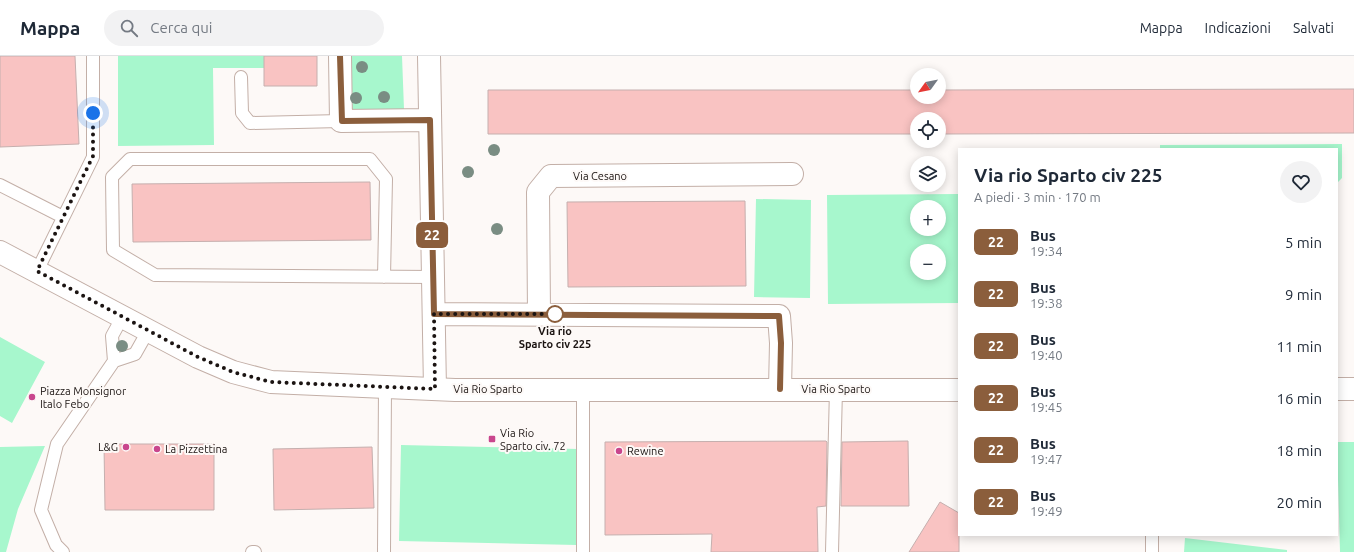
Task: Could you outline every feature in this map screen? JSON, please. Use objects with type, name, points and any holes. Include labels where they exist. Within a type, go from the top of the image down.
[{"type":"street","points":[[340,56],[342,121],[430,120]]},
{"type":"street","points":[[429,56],[435,389]]},
{"type":"street","name":"Via Cesano","points":[[539,314],[538,192],[551,176],[792,174]]},
{"type":"street","name":"Via Rio Sparto","points":[[0,252],[198,357],[233,372],[271,382],[435,389],[958,390]]},
{"type":"street","points":[[434,314],[779,316],[781,343],[780,389]]},
{"type":"street","points":[[1338,389],[1354,389]]},
{"type":"lane","points":[[37,271],[93,156],[93,56]]},
{"type":"lane","points":[[241,77],[242,113],[250,123],[342,121]]},
{"type":"lane","points":[[384,276],[386,179],[370,159],[130,160],[112,177],[113,250],[155,275],[433,277]]},
{"type":"lane","points":[[0,185],[63,217]]},
{"type":"lane","points":[[114,361],[112,336],[123,316]]},
{"type":"lane","points":[[63,552],[56,546],[41,510],[57,444],[114,361],[135,354],[148,331]]},
{"type":"lane","points":[[384,552],[385,386]]},
{"type":"lane","points":[[583,389],[583,552]]},
{"type":"lane","points":[[832,552],[836,390]]},
{"type":"lane","points":[[1152,536],[1152,552]]},
{"type":"green space","points":[[118,56],[264,56],[264,68],[213,68],[214,145],[118,146]]},
{"type":"green space","points":[[348,56],[402,56],[404,109],[349,110]]},
{"type":"green space","points":[[1342,144],[1342,178],[1338,182],[1338,148],[1160,148],[1160,145]]},
{"type":"green space","points":[[958,194],[958,303],[828,304],[827,195]]},
{"type":"green space","points":[[756,199],[811,200],[810,298],[754,297]]},
{"type":"green space","points":[[0,337],[45,362],[12,423],[0,416]]},
{"type":"green space","points":[[1338,442],[1354,442],[1354,552],[1340,552]]},
{"type":"green space","points":[[401,445],[579,449],[577,545],[399,541]]},
{"type":"green space","points":[[45,446],[18,509],[6,552],[0,552],[0,447]]},
{"type":"green space","points":[[1185,538],[1287,550],[1287,552],[1184,552]]},
{"type":"building","points":[[0,56],[75,56],[79,144],[0,147]]},
{"type":"building","points":[[264,56],[317,56],[317,86],[264,86]]},
{"type":"building","points":[[1354,89],[1354,133],[946,134],[946,112],[910,112],[910,134],[488,134],[488,90],[910,90],[910,104],[946,104],[946,90]]},
{"type":"building","points":[[370,182],[371,240],[133,242],[132,184]]},
{"type":"building","points":[[745,201],[746,286],[568,287],[567,202]]},
{"type":"building","points":[[826,441],[826,506],[817,507],[818,552],[711,552],[712,534],[605,535],[605,442]]},
{"type":"building","points":[[908,441],[909,506],[841,506],[842,442]]},
{"type":"building","points":[[104,444],[214,444],[214,510],[105,510]]},
{"type":"building","points":[[372,447],[374,508],[274,510],[273,449]]},
{"type":"building","points":[[940,502],[958,512],[959,552],[909,552]]},
{"type":"bus line","name":"22","points":[[340,56],[342,121],[430,120],[434,314],[779,316],[781,343],[780,389]]},
{"type":"place","name":"Via rio Sparto civ 225","points":[[555,314]]},
{"type":"place","name":"Piazza Monsignor Italo Febo","points":[[32,397]]},
{"type":"place","name":"Via Rio Sparto civ. 72","points":[[492,439]]},
{"type":"place","name":"L&G","points":[[126,447]]},
{"type":"place","name":"La Pizzettina","points":[[157,449]]},
{"type":"place","name":"Rewine","points":[[619,451]]},
{"type":"route","points":[[93,113],[93,156],[37,271],[198,357],[233,372],[271,382],[435,389],[434,314],[555,314]]}]
